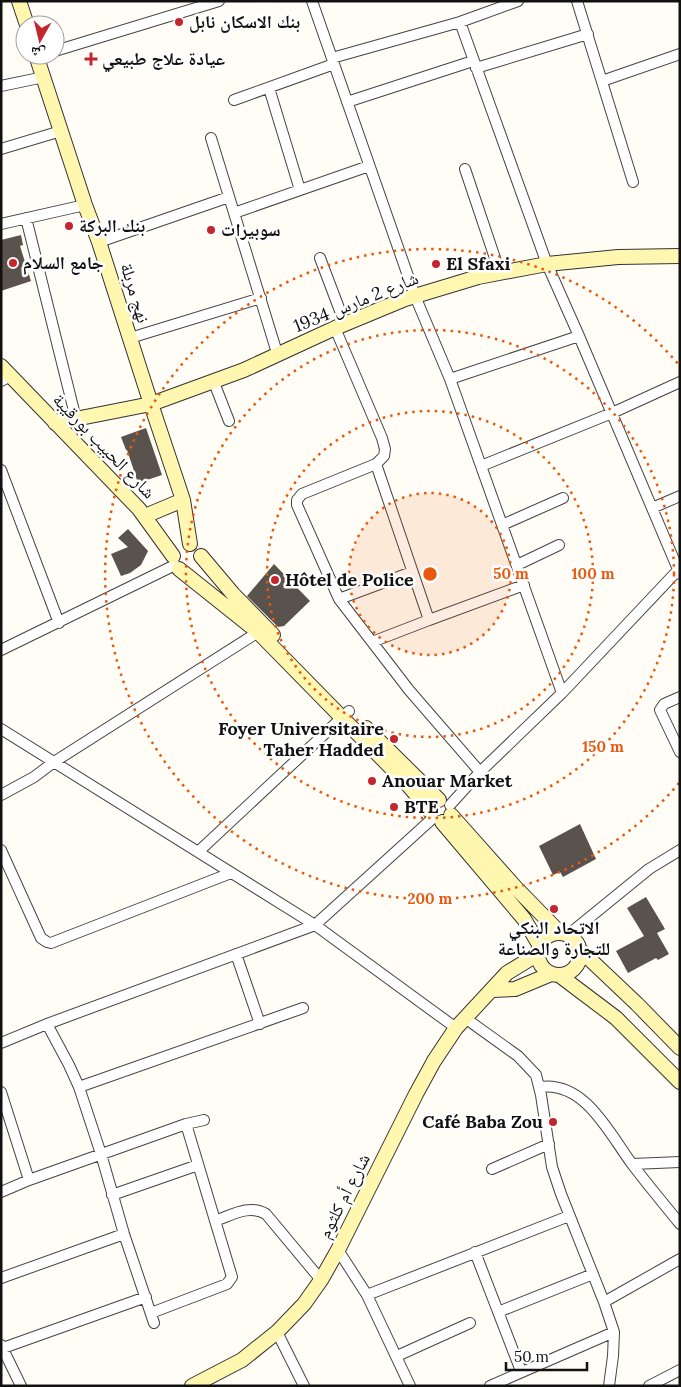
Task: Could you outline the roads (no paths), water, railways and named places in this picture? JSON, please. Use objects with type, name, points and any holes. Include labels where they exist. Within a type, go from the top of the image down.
[{"type":"main road","points":[[19,1],[24,15]]},
{"type":"main road","name":"نهج مربلة","points":[[41,65],[85,205],[99,242],[150,404],[183,500],[190,544]]},
{"type":"main road","name":"شارع 2 مارس 1934","points":[[55,423],[150,404],[244,370],[340,326],[415,296],[478,278],[546,264],[618,257],[680,256]]},
{"type":"main road","name":"شارع الحبيب بورقيبة","points":[[4,374],[55,423],[145,516],[176,563],[262,630]]},
{"type":"main road","points":[[145,516],[183,500]]},
{"type":"main road","points":[[201,556],[198,566],[189,572],[176,563],[175,551],[180,546],[190,544],[195,546],[201,556],[262,630],[346,715],[409,786],[441,812],[564,934],[575,940],[580,950],[680,1048]]},
{"type":"main road","points":[[441,812],[524,919],[539,950],[539,962],[544,969],[555,974],[616,1018],[680,1082]]},
{"type":"main road","points":[[539,950],[547,937],[564,934]]},
{"type":"main road","name":"شارع أم كلثوم","points":[[192,1386],[242,1360],[277,1332],[304,1304],[321,1280],[338,1250],[434,1061],[460,1023],[507,973],[539,950]]},
{"type":"main road","points":[[493,990],[515,989],[555,974],[566,974],[578,964],[580,950]]},
{"type":"street","points":[[65,48],[219,1]]},
{"type":"street","points":[[312,1],[415,296],[450,380],[562,693]]},
{"type":"street","points":[[234,100],[269,88],[333,61],[460,22],[496,5],[518,1]]},
{"type":"street","points":[[577,1],[633,182]]},
{"type":"street","points":[[1,1043],[47,1024],[315,925],[441,812],[562,693],[679,570],[579,336],[546,264],[460,22]]},
{"type":"street","points":[[347,102],[475,64],[588,34]]},
{"type":"street","points":[[602,81],[680,54]]},
{"type":"street","points":[[1,86],[44,77]]},
{"type":"street","points":[[269,88],[300,190]]},
{"type":"street","points":[[1,149],[61,131]]},
{"type":"street","points":[[211,138],[278,356]]},
{"type":"street","points":[[234,212],[369,166]]},
{"type":"street","points":[[465,169],[500,273]]},
{"type":"street","points":[[99,242],[229,197]]},
{"type":"street","points":[[1,224],[85,205]]},
{"type":"street","points":[[26,218],[76,419]]},
{"type":"street","points":[[320,258],[340,326],[385,449],[384,456],[376,464],[302,494],[297,500],[297,505],[339,599],[409,690],[480,772]]},
{"type":"street","points":[[130,338],[261,298]]},
{"type":"street","points":[[450,380],[579,336]]},
{"type":"street","points":[[213,380],[228,421]]},
{"type":"street","points":[[481,466],[612,413],[680,382]]},
{"type":"street","points":[[376,464],[429,620]]},
{"type":"street","points":[[1,470],[59,623]]},
{"type":"street","points":[[652,508],[680,496]]},
{"type":"street","points":[[502,525],[563,498]]},
{"type":"street","points":[[517,565],[559,545]]},
{"type":"street","points":[[1,650],[59,623],[176,563]]},
{"type":"street","points":[[339,599],[412,572]]},
{"type":"street","points":[[372,642],[524,585]]},
{"type":"street","points":[[1,795],[34,777],[54,762],[262,630]]},
{"type":"street","points":[[680,697],[664,704],[660,710],[680,752]]},
{"type":"street","points":[[198,852],[346,715]]},
{"type":"street","points":[[1,729],[315,925],[460,1023],[518,1056],[536,1075],[540,1087],[552,1167],[614,1332],[609,1386]]},
{"type":"street","points":[[1,850],[41,938],[51,943],[231,873]]},
{"type":"street","points":[[564,934],[649,869],[680,850]]},
{"type":"street","points":[[236,954],[260,1024]]},
{"type":"street","points":[[79,1087],[303,1008]]},
{"type":"street","points":[[47,1024],[79,1087],[124,1234],[153,1318],[227,1284],[232,1277],[186,1124]]},
{"type":"street","points":[[540,1087],[550,1085],[560,1087],[578,1097],[608,1128],[632,1164],[680,1224]]},
{"type":"street","points":[[1,1092],[29,1180]]},
{"type":"street","points":[[1,1192],[101,1154],[186,1124],[204,1120]]},
{"type":"street","points":[[492,1169],[549,1144]]},
{"type":"street","points":[[632,1164],[680,1162]]},
{"type":"street","points":[[112,1195],[198,1165]]},
{"type":"street","points":[[216,1221],[250,1208],[258,1209],[266,1214],[321,1280]]},
{"type":"street","points":[[367,1295],[569,1216]]},
{"type":"street","points":[[1,1278],[124,1234]]},
{"type":"street","points":[[338,1250],[367,1295],[410,1386]]},
{"type":"street","points":[[475,1252],[521,1371]]},
{"type":"street","points":[[604,1302],[680,1259]]},
{"type":"street","points":[[498,1312],[593,1274]]},
{"type":"street","points":[[20,1386],[2,1347],[146,1297]]},
{"type":"street","points":[[397,1356],[470,1323]]},
{"type":"street","points":[[277,1332],[304,1386]]},
{"type":"street","points":[[490,1386],[614,1332]]},
{"type":"street","points":[[649,1386],[680,1370]]},
{"type":"place","name":"بنك الاسكان نابل","points":[[179,22]]},
{"type":"place","name":"عيادة علاج طبيعي","points":[[91,59]]},
{"type":"place","name":"بنك البركة","points":[[69,226]]},
{"type":"place","name":"سوبيرات","points":[[211,230]]},
{"type":"place","name":"جامع السلام","points":[[13,263]]},
{"type":"place","name":"El Sfaxi","points":[[436,264]]},
{"type":"place","name":"Hôtel de Police","points":[[275,580]]},
{"type":"place","name":"Foyer Universitaire Taher Hadded","points":[[394,739]]},
{"type":"place","name":"Anouar Market","points":[[372,781]]},
{"type":"place","name":"BTE","points":[[394,807]]},
{"type":"place","name":"الاتحاد البنكي للتجارة والصناعة","points":[[554,909]]},
{"type":"place","name":"Café Baba Zou","points":[[553,1122]]}]
